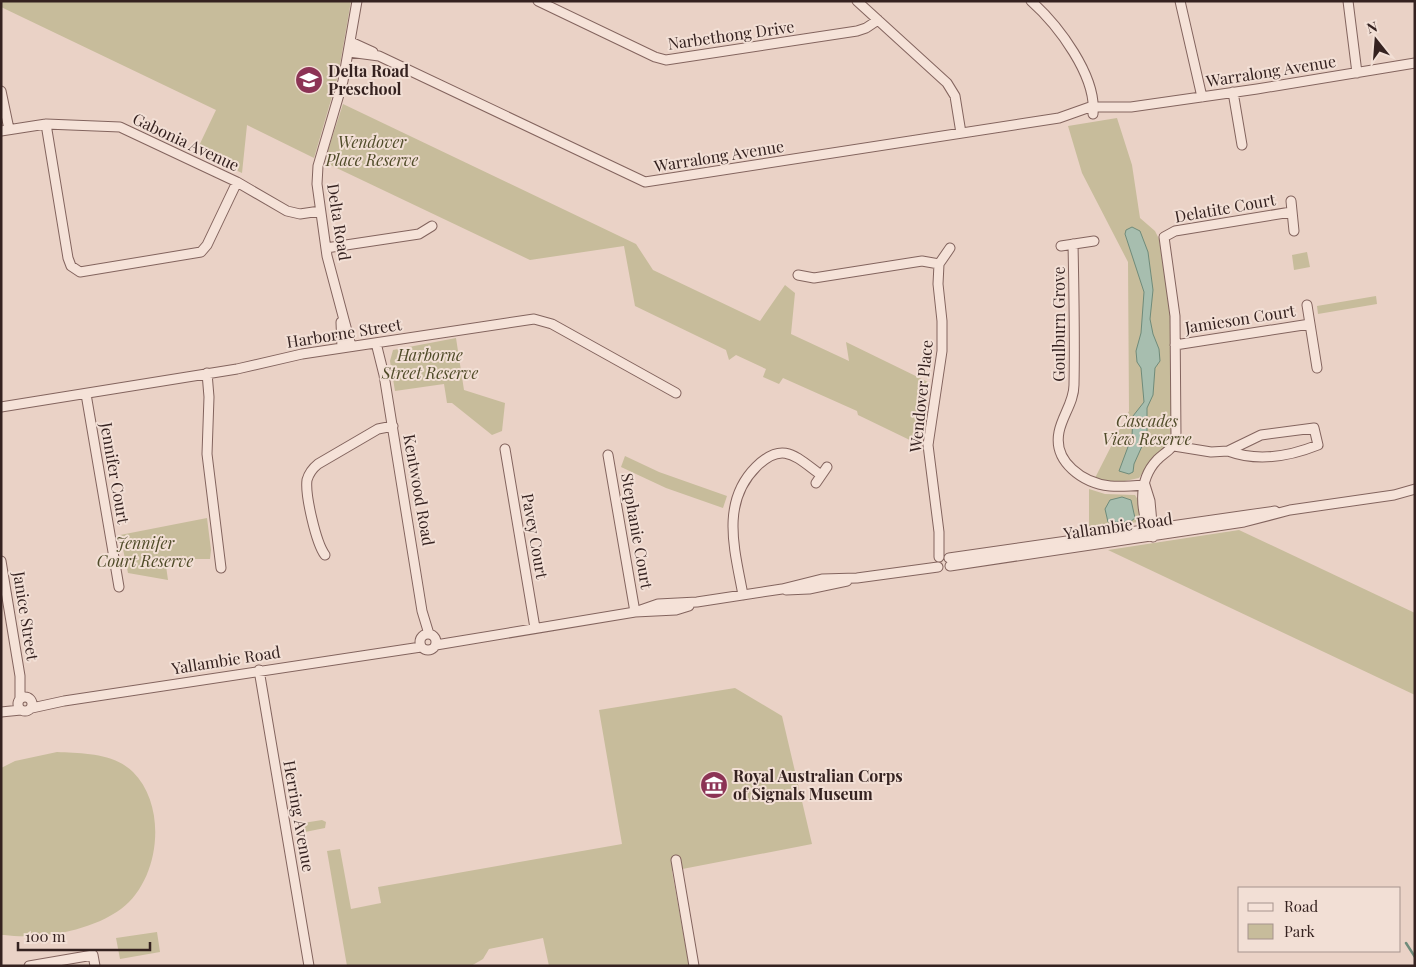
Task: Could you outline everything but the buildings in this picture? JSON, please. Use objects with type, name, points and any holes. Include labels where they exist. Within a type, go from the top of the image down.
[{"type":"street","name":"Delta Road","points":[[347,347],[340,302],[326,248],[317,184],[318,166],[335,111],[350,47],[357,1]]},
{"type":"street","name":"Narbethong Drive","points":[[538,1],[655,57],[666,60],[857,31],[866,28],[878,20]]},
{"type":"street","points":[[857,1],[947,83],[955,96],[961,133]]},
{"type":"street","points":[[1031,1],[1051,20],[1066,40],[1087,85],[1092,109]]},
{"type":"street","points":[[1180,1],[1202,96]]},
{"type":"street","points":[[1348,1],[1360,72]]},
{"type":"street","name":"Warralong Avenue","points":[[350,47],[379,56],[645,182],[1059,118],[1074,118],[1092,109],[1115,112],[1131,106],[1415,63]]},
{"type":"street","points":[[1,91],[5,130]]},
{"type":"street","points":[[1233,92],[1242,145]]},
{"type":"street","points":[[46,124],[68,258],[71,266],[80,272],[201,252],[208,245],[237,182]]},
{"type":"street","name":"Gabonia Avenue","points":[[5,130],[46,124],[108,126],[126,129],[237,182],[293,213],[320,211]]},
{"type":"street","name":"Delatite Court","points":[[1291,201],[1294,231]]},
{"type":"street","name":"Delatite Court","points":[[1175,345],[1174,308],[1164,245],[1166,235],[1175,231],[1291,212]]},
{"type":"street","points":[[326,248],[419,234],[432,226]]},
{"type":"street","name":"Goulburn Grove","points":[[1061,246],[1094,241]]},
{"type":"street","name":"Goulburn Grove","points":[[1074,244],[1074,390],[1060,428],[1060,452],[1069,467],[1092,481],[1115,486],[1144,485]]},
{"type":"street","points":[[798,275],[814,278],[922,261],[939,264],[950,248]]},
{"type":"street","name":"Wendover Place","points":[[939,264],[938,284],[942,321],[942,351],[928,445],[944,561]]},
{"type":"street","name":"Jamieson Court","points":[[1307,305],[1317,368]]},
{"type":"street","name":"Harborne Street","points":[[1,407],[86,394],[347,347],[527,319],[540,320],[676,394]]},
{"type":"street","name":"Jamieson Court","points":[[1175,345],[1310,324]]},
{"type":"street","name":"Kentwood Road","points":[[379,342],[427,639]]},
{"type":"street","points":[[1152,531],[1142,501],[1144,485],[1154,464],[1174,446],[1176,437],[1175,345]]},
{"type":"street","points":[[206,373],[209,397],[207,454],[221,568]]},
{"type":"street","name":"Jennifer Court","points":[[86,394],[119,586]]},
{"type":"street","points":[[325,555],[317,542],[307,488],[311,471],[318,464],[372,432],[393,426]]},
{"type":"street","points":[[1174,446],[1212,452],[1228,451],[1257,458],[1295,453],[1318,445],[1314,428],[1261,435],[1228,451]]},
{"type":"street","name":"Pavey Court","points":[[504,449],[535,628]]},
{"type":"street","points":[[743,595],[732,523],[735,502],[747,478],[769,455],[779,452],[794,456],[819,479],[827,467]]},
{"type":"street","name":"Stephanie Court","points":[[608,455],[635,612]]},
{"type":"street","name":"Yallambie Road","points":[[1,708],[25,703],[64,701],[392,650],[427,639],[468,638],[635,612],[676,610],[697,602],[782,589],[809,589],[857,578],[904,571],[944,561],[1152,531],[1244,522],[1290,510],[1415,489]]},
{"type":"street","name":"Yallambie Road","points":[[1394,494],[1415,494]]},
{"type":"street","name":"Janice Street","points":[[1,562],[25,703]]},
{"type":"street","name":"Herring Avenue","points":[[259,670],[309,966]]},
{"type":"street","name":"Yallambie Road","points":[[1,712],[25,703]]},
{"type":"street","points":[[676,860],[694,966]]},
{"type":"street","points":[[29,966],[93,956],[95,966]]},
{"type":"green space","points":[[1,1],[351,1],[338,76],[314,158],[247,125],[242,173],[196,152],[216,110],[1,7]]},
{"type":"green space","name":"Wendover Place Reserve","points":[[343,104],[636,244],[653,270],[760,321],[785,285],[795,293],[791,334],[849,361],[846,342],[928,382],[920,420],[918,444],[858,415],[857,411],[783,378],[779,384],[763,377],[766,369],[736,355],[729,360],[726,350],[635,306],[624,246],[530,260],[324,162]]},
{"type":"green space","name":"Cascades View Reserve","points":[[1117,118],[1132,165],[1140,218],[1155,231],[1159,239],[1171,316],[1172,430],[1170,444],[1153,457],[1139,478],[1115,483],[1095,478],[1129,411],[1128,262],[1082,173],[1068,126]]},
{"type":"green space","points":[[1307,252],[1310,267],[1294,270],[1292,255]]},
{"type":"green space","points":[[1376,296],[1377,304],[1318,314],[1317,306]]},
{"type":"green space","name":"Harborne Street Reserve","points":[[456,338],[464,390],[505,403],[502,431],[492,435],[452,403],[447,403],[444,384],[395,391],[390,361],[393,350]]},
{"type":"green space","points":[[625,456],[659,472],[727,496],[723,508],[666,488],[621,467]]},
{"type":"green space","points":[[1089,489],[1105,494],[1135,495],[1138,500],[1141,517],[1138,522],[1089,529]]},
{"type":"green space","name":"Jennifer Court Reserve","points":[[207,518],[211,550],[210,559],[165,559],[168,580],[128,573],[120,535]]},
{"type":"green space","points":[[1239,530],[1415,613],[1415,695],[1108,550]]},
{"type":"green space","points":[[735,688],[782,716],[812,844],[672,871],[689,966],[549,966],[543,938],[489,949],[483,959],[471,966],[347,966],[327,851],[340,849],[351,909],[381,903],[378,887],[622,844],[599,710]]},
{"type":"green space","points":[[57,752],[97,755],[116,761],[133,772],[144,787],[151,804],[155,823],[155,843],[151,862],[144,880],[134,896],[121,909],[109,917],[80,928],[49,935],[1,935],[1,768],[15,761]]},
{"type":"green space","points":[[322,820],[326,822],[325,828],[300,833],[297,831],[297,824]]},
{"type":"green space","points":[[157,932],[160,952],[120,959],[116,938]]},
{"type":"shaded area","points":[[1132,227],[1140,231],[1148,252],[1153,290],[1150,319],[1159,349],[1160,361],[1155,368],[1153,395],[1147,408],[1147,435],[1134,464],[1133,472],[1129,474],[1119,471],[1132,436],[1133,416],[1144,402],[1141,368],[1137,362],[1136,351],[1141,333],[1144,292],[1125,234],[1126,230]]},
{"type":"shaded area","points":[[1122,497],[1131,500],[1135,518],[1130,522],[1108,522],[1105,509],[1110,500]]},
{"type":"waterway","points":[[1406,943],[1415,957]]},
{"type":"place","name":"Delta Road Preschool","points":[[309,80]]},
{"type":"place","name":"Royal Australian Corps of Signals Museum","points":[[714,785]]}]
